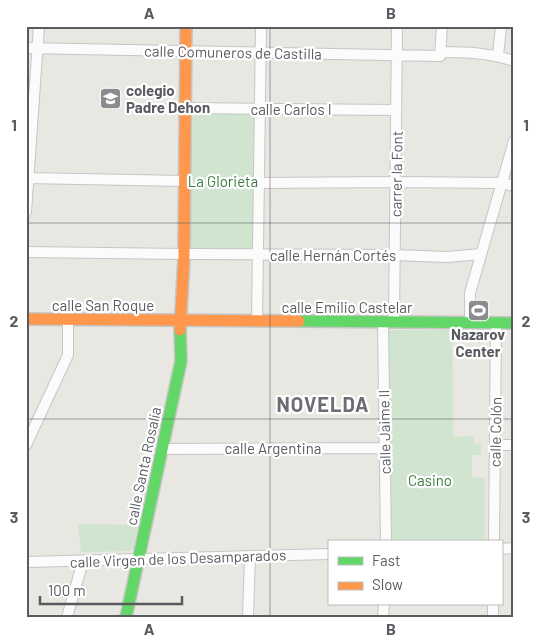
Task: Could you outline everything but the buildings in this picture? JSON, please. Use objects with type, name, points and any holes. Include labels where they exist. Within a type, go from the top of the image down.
[{"type":"street","points":[[26,212],[39,26]]},
{"type":"street","points":[[184,254],[186,26]]},
{"type":"street","points":[[257,322],[261,26]]},
{"type":"street","name":"carrer la Font","points":[[388,322],[394,255],[397,26]]},
{"type":"street","points":[[441,54],[442,26]]},
{"type":"street","points":[[498,56],[502,26]]},
{"type":"street","name":"calle Comuneros de Castilla","points":[[26,48],[397,55],[468,52],[498,56],[514,61]]},
{"type":"street","name":"calle Carlos I","points":[[186,108],[396,110]]},
{"type":"street","points":[[470,322],[470,293],[514,141]]},
{"type":"street","points":[[27,178],[185,181]]},
{"type":"street","points":[[259,183],[502,183],[514,186]]},
{"type":"street","name":"calle Hernán Cortés","points":[[26,252],[447,257],[481,254]]},
{"type":"street","name":"calle Santa Rosalía","points":[[126,617],[182,361],[180,321],[184,254]]},
{"type":"street","name":"calle San Roque","points":[[26,319],[180,321]]},
{"type":"street","points":[[26,445],[68,355],[68,320]]},
{"type":"street","name":"calle Emilio Castelar","points":[[180,321],[514,323]]},
{"type":"street","name":"calle Jaime II","points":[[386,540],[384,448],[388,322]]},
{"type":"street","name":"calle Colón","points":[[494,540],[496,323]]},
{"type":"street","points":[[495,445],[514,445]]},
{"type":"street","name":"calle Argentina","points":[[162,449],[384,448]]},
{"type":"street","name":"calle Virgen de los Desamparados","points":[[28,566],[83,561],[328,554]]},
{"type":"street","points":[[248,617],[250,556]]},
{"type":"street","points":[[67,617],[83,561]]},
{"type":"green space","name":"La Glorieta","points":[[191,111],[256,111],[255,250],[189,251]]},
{"type":"green space","name":"Casino","points":[[387,330],[451,330],[453,437],[474,436],[474,443],[481,444],[481,455],[472,455],[472,477],[485,478],[485,538],[483,540],[390,540]]},
{"type":"green space","points":[[78,524],[138,525],[133,548],[129,551],[81,552]]},
{"type":"traffic: fast","points":[[299,321],[514,323]]},
{"type":"traffic: fast","points":[[126,617],[181,361],[180,330]]},
{"type":"traffic: slow","points":[[180,330],[184,257],[186,26]]},
{"type":"traffic: slow","points":[[26,319],[299,321]]},
{"type":"place","name":"colegio Padre Dehon","points":[[110,99]]},
{"type":"place","name":"Nazarov Center","points":[[478,311]]},
{"type":"district","name":"NOVELDA","points":[[323,404]]}]
